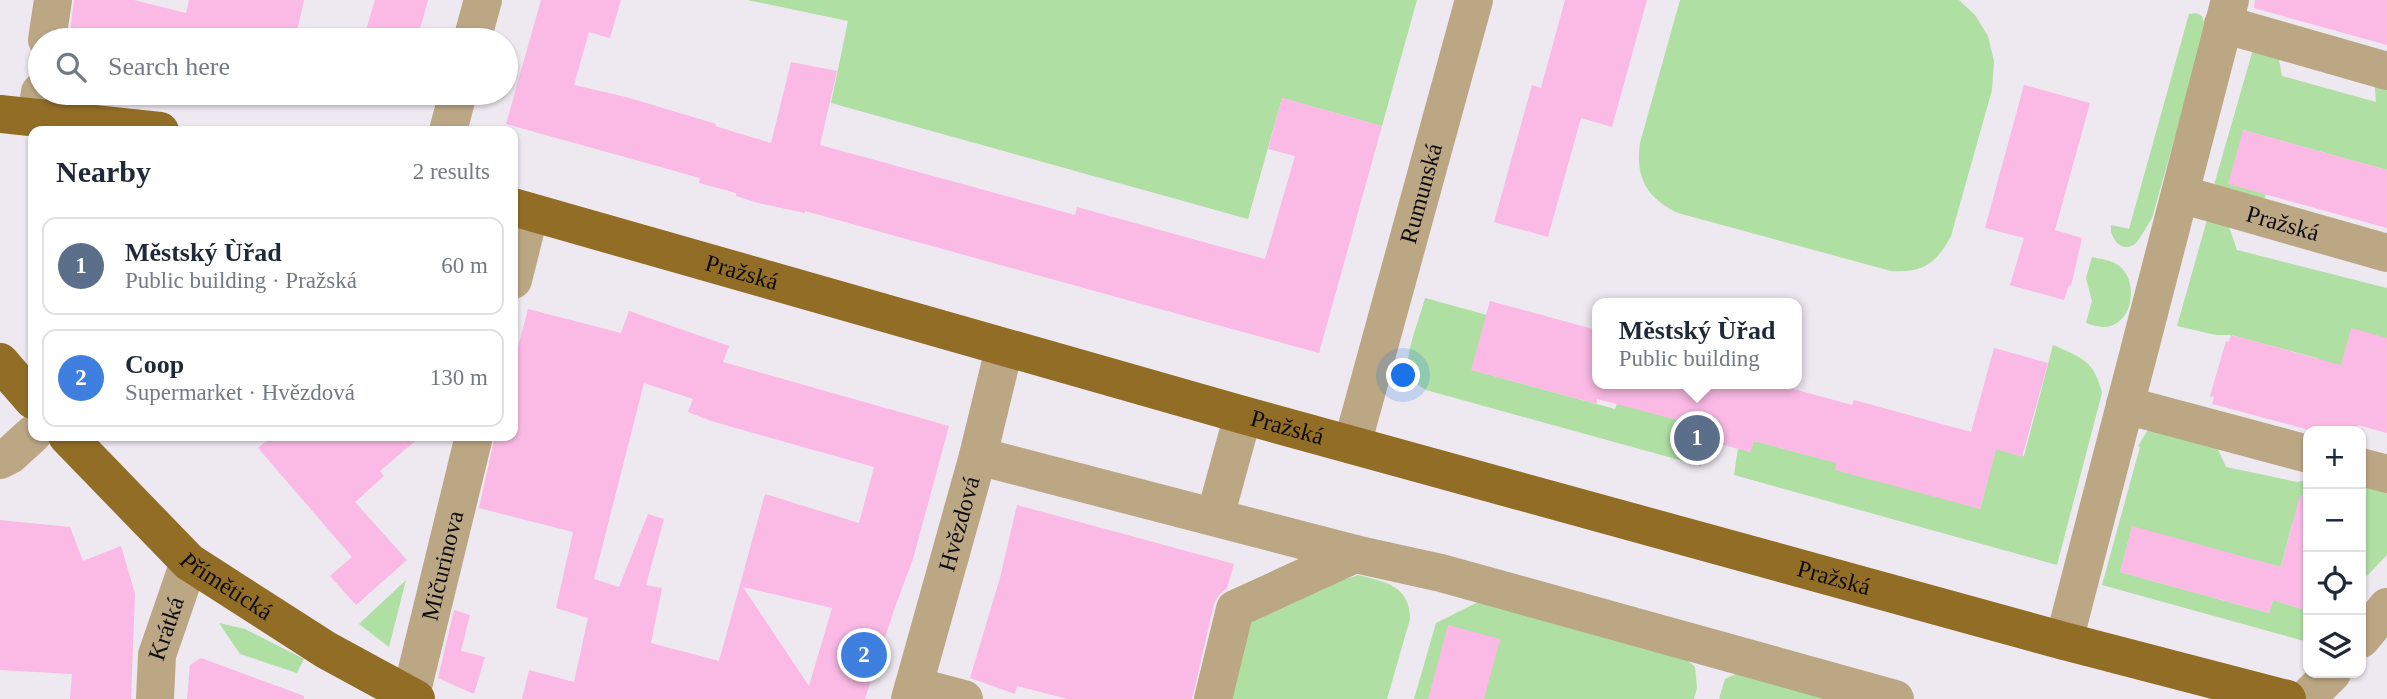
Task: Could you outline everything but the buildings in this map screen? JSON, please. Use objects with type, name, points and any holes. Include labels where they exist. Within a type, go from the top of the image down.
[{"type":"main road","points":[[26,108],[131,126]]},
{"type":"main road","name":"Pražská","points":[[521,210],[1004,349],[2064,641],[2287,699]]},
{"type":"main road","points":[[0,362],[28,394]]},
{"type":"main road","name":"Přímětická","points":[[71,441],[189,562],[326,650],[414,697]]},
{"type":"street","points":[[49,28],[53,0]]},
{"type":"street","points":[[475,28],[483,0]]},
{"type":"street","name":"Rumunská","points":[[1352,445],[1474,0]]},
{"type":"street","points":[[2064,641],[2226,12],[2387,72]]},
{"type":"street","points":[[449,126],[455,105]]},
{"type":"street","name":"Pražská","points":[[2180,194],[2387,253]]},
{"type":"street","points":[[518,236],[521,210]]},
{"type":"street","name":"Hvězdová","points":[[912,692],[978,456],[1004,349]]},
{"type":"street","points":[[2125,405],[2303,453]]},
{"type":"street","points":[[1215,517],[1243,415]]},
{"type":"street","points":[[0,460],[10,456],[28,439]]},
{"type":"street","name":"Mičurinova","points":[[414,697],[473,441]]},
{"type":"street","points":[[978,456],[1355,554],[1441,573],[1895,699]]},
{"type":"street","points":[[2366,468],[2387,474]]},
{"type":"street","points":[[1213,699],[1235,608],[1355,554]]},
{"type":"street","name":"Krátká","points":[[155,699],[157,655],[189,562]]},
{"type":"street","points":[[2366,633],[2387,607]]},
{"type":"street","points":[[2306,699],[2327,678]]},
{"type":"street","points":[[912,692],[964,699]]},
{"type":"green space","points":[[747,0],[1417,0],[1382,126],[1282,98],[1248,219],[831,103],[848,21]]},
{"type":"green space","points":[[1680,0],[1959,0],[1975,15],[1988,36],[1994,61],[1992,90],[1951,236],[1934,260],[1920,268],[1891,271],[1678,213],[1658,201],[1642,177],[1639,167],[1640,143]]},
{"type":"green space","points":[[2189,14],[2202,16],[2206,28],[2152,218],[2136,243],[2122,246],[2112,235],[2111,225],[2129,229]]},
{"type":"green space","points":[[2254,46],[2277,50],[2282,76],[2376,102],[2374,78],[2387,82],[2387,170],[2243,130],[2266,194],[2261,207],[2214,185]]},
{"type":"green space","points":[[2207,220],[2227,221],[2237,250],[2387,288],[2387,338],[2340,368],[2316,361],[2317,358],[2231,335],[2216,335],[2177,326]]},
{"type":"green space","points":[[2092,257],[2118,265],[2124,271],[2131,287],[2126,314],[2110,326],[2100,327],[2086,323],[2092,301],[2086,278]]},
{"type":"green space","points":[[1425,298],[1487,315],[1472,370],[1615,409],[1619,398],[1644,411],[1702,426],[1714,441],[1701,466],[1426,390],[1412,379],[1408,369],[1411,344]]},
{"type":"green space","points":[[2053,345],[2072,353],[2091,367],[2102,393],[2057,565],[1734,475],[1738,448],[1750,452],[1754,441],[1811,456],[1813,451],[1980,509],[1996,449],[2024,456]]},
{"type":"green space","points":[[2149,428],[2216,445],[2226,467],[2297,482],[2303,481],[2303,527],[2292,524],[2281,567],[2132,527],[2120,572],[2269,613],[2273,600],[2303,609],[2303,641],[2102,585],[2140,447],[2138,446]]},
{"type":"green space","points":[[2366,484],[2387,491],[2387,555],[2366,577]]},
{"type":"green space","points":[[1358,575],[1394,587],[1406,599],[1409,608],[1410,619],[1387,699],[1220,699],[1255,610]]},
{"type":"green space","points":[[406,580],[389,647],[359,624]]},
{"type":"green space","points":[[1488,597],[1677,651],[1695,667],[1697,688],[1694,699],[1414,699],[1436,623]]},
{"type":"green space","points":[[219,623],[245,629],[304,659],[297,673],[240,654]]},
{"type":"green space","points":[[1736,674],[1839,699],[1719,699],[1725,679]]},
{"type":"place","name":"Městský Ùřad","points":[[1697,438]]},
{"type":"place","name":"Coop","points":[[864,655]]}]
